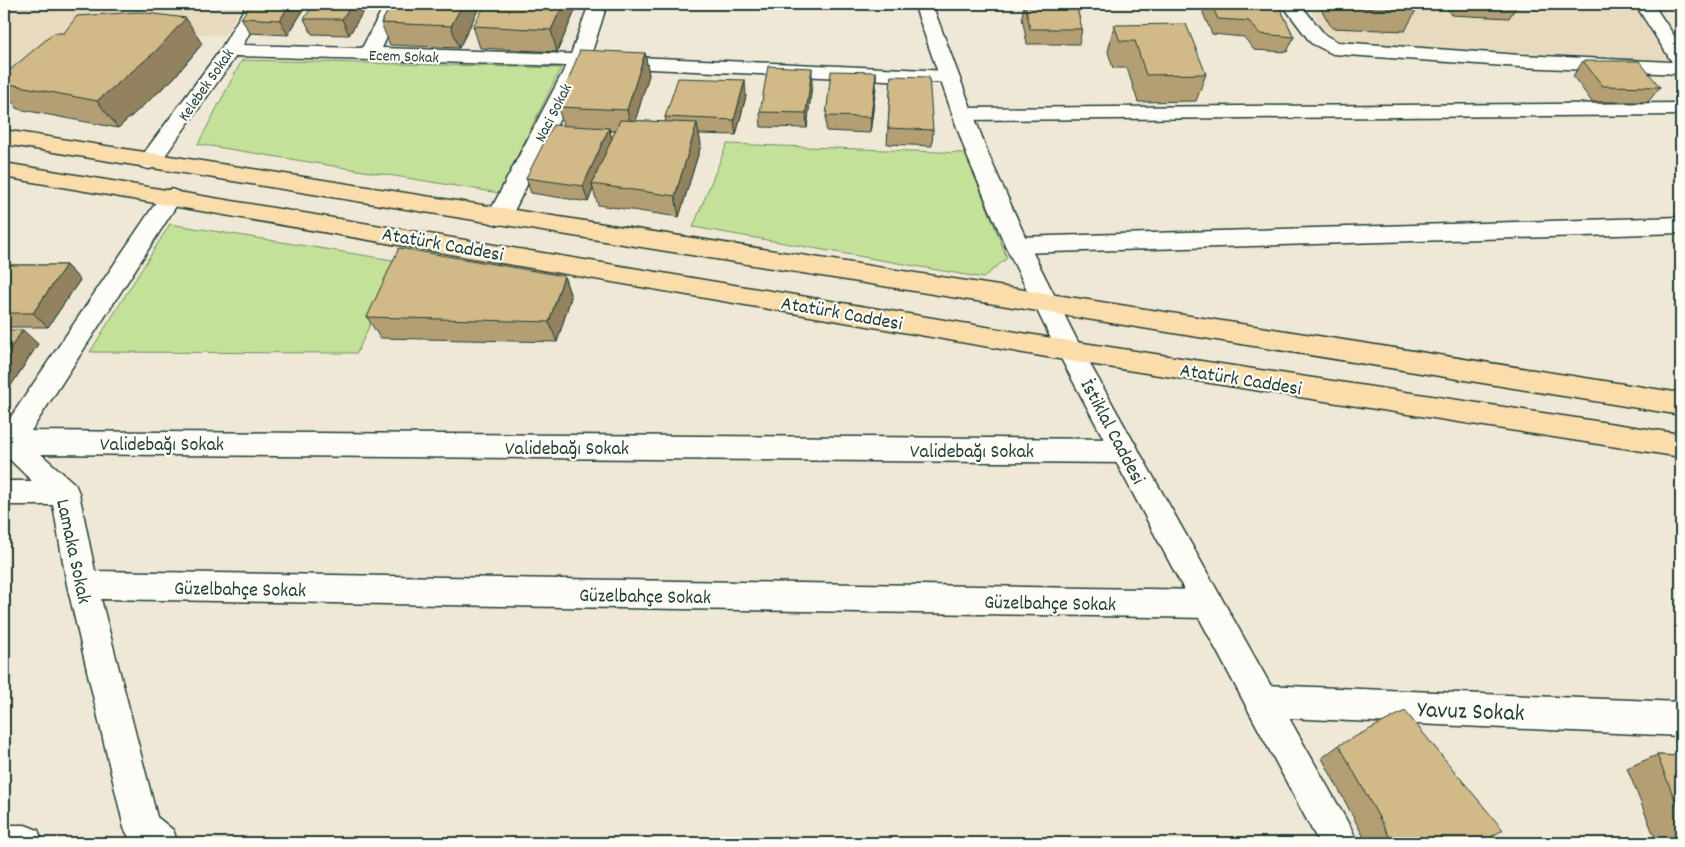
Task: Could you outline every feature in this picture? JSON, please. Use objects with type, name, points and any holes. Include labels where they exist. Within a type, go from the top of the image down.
[{"type":"main road","points":[[4,137],[149,162],[1681,404]]},
{"type":"main road","name":"Atatürk Caddesi","points":[[4,170],[1070,351],[1681,446]]},
{"type":"street","name":"Kelebek Sokak","points":[[149,162],[230,50],[256,4]]},
{"type":"street","points":[[369,54],[394,4]]},
{"type":"street","name":"Naci Sokak","points":[[499,217],[579,60],[598,4]]},
{"type":"street","name":"İstiklal Caddesi","points":[[923,4],[962,114],[1017,245],[1049,304],[1070,351],[1339,843]]},
{"type":"street","points":[[1286,4],[1318,39],[1332,48],[1510,60],[1681,68]]},
{"type":"street","points":[[1644,4],[1681,62]]},
{"type":"street","name":"Ecem Sokak","points":[[230,50],[579,60],[949,77]]},
{"type":"street","points":[[962,114],[1681,109]]},
{"type":"street","points":[[9,442],[171,197]]},
{"type":"street","points":[[1017,245],[1681,225]]},
{"type":"street","name":"Validebağı Sokak","points":[[9,442],[1125,452]]},
{"type":"street","name":"Lamaka Sokak","points":[[9,442],[65,493],[82,585],[142,828],[160,843]]},
{"type":"street","points":[[4,492],[65,493]]},
{"type":"street","name":"Güzelbahçe Sokak","points":[[82,585],[1207,604]]},
{"type":"street","name":"Yavuz Sokak","points":[[1262,701],[1681,719]]},
{"type":"street","points":[[4,843],[24,843]]},
{"type":"shaded area","points":[[4,4],[243,4],[225,35],[168,33],[4,77]]},
{"type":"shaded area","points":[[1308,4],[1635,4],[1672,61],[1375,46],[1339,40],[1321,28]]},
{"type":"green space","points":[[242,60],[561,68],[499,193],[198,144]]},
{"type":"green space","points":[[727,144],[966,153],[1007,258],[983,278],[693,227]]},
{"type":"green space","points":[[170,224],[399,261],[357,353],[90,352]]},
{"type":"building","points":[[251,4],[290,4],[280,20],[241,18]]},
{"type":"building","points":[[314,4],[352,4],[342,19],[304,19]]},
{"type":"building","points":[[392,4],[463,4],[451,26],[381,23]]},
{"type":"building","points":[[486,4],[563,4],[551,30],[473,26]]},
{"type":"building","points":[[1025,4],[1076,4],[1082,29],[1030,29]]},
{"type":"building","points":[[1211,4],[1278,4],[1294,37],[1260,34],[1249,21],[1218,19]]},
{"type":"building","points":[[1340,4],[1412,4],[1416,10],[1342,7]]},
{"type":"building","points":[[139,12],[186,18],[155,52],[97,101],[4,83],[4,75],[54,33],[64,33],[77,16]]},
{"type":"building","points":[[1186,24],[1206,74],[1146,75],[1135,41],[1120,41],[1114,25]]},
{"type":"building","points":[[580,50],[645,53],[627,110],[558,107]]},
{"type":"building","points":[[1583,61],[1639,61],[1660,87],[1603,86]]},
{"type":"building","points":[[768,66],[812,68],[806,113],[760,112]]},
{"type":"building","points":[[831,71],[876,72],[871,117],[826,116]]},
{"type":"building","points":[[891,76],[929,77],[933,130],[888,128]]},
{"type":"building","points":[[678,78],[745,80],[734,120],[665,117]]},
{"type":"building","points":[[620,120],[697,123],[675,196],[592,184]]},
{"type":"building","points":[[553,125],[609,128],[583,186],[526,178]]},
{"type":"building","points":[[399,248],[564,276],[549,322],[367,317]]},
{"type":"building","points":[[4,265],[66,265],[33,313],[4,313]]},
{"type":"building","points":[[4,330],[23,330],[4,357]]},
{"type":"building","points":[[1405,711],[1503,830],[1480,843],[1393,843],[1339,745]]},
{"type":"building","points":[[1657,755],[1681,756],[1681,815]]}]
